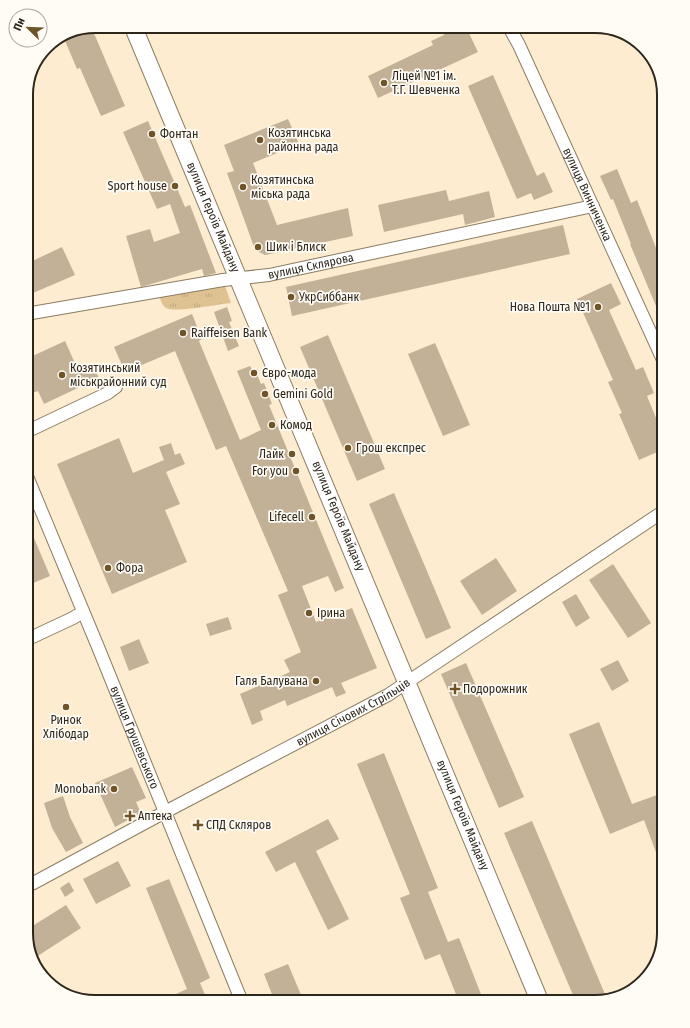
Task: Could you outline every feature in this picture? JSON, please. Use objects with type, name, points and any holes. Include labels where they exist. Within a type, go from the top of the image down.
[{"type":"street","name":"вулиця Героїв Майдану","points":[[136,33],[409,681],[537,995]]},
{"type":"street","name":"вулиця Винниченка","points":[[513,33],[657,347]]},
{"type":"street","name":"вулиця Склярова","points":[[33,313],[240,278],[269,275],[593,206]]},
{"type":"street","points":[[33,429],[108,393],[116,387]]},
{"type":"street","name":"вулиця Грушевського","points":[[33,491],[84,612],[239,995]]},
{"type":"street","name":"вулиця Січових Стрільців","points":[[33,883],[388,695],[657,516]]},
{"type":"street","points":[[33,637],[84,612]]},
{"type":"green space","points":[[223,280],[231,303],[188,309],[171,309],[166,308],[163,305],[158,292]]},
{"type":"building","points":[[94,33],[125,106],[101,116],[80,68],[77,69],[65,41],[75,36]]},
{"type":"building","points":[[443,33],[469,33],[478,52],[378,98],[368,76],[433,45],[431,41],[444,35]]},
{"type":"building","points":[[493,75],[537,176],[544,172],[553,192],[534,200],[531,193],[517,199],[468,86]]},
{"type":"building","points":[[288,119],[299,144],[253,163],[277,225],[348,208],[353,236],[265,255],[255,250],[227,173],[234,171],[224,145]]},
{"type":"building","points":[[148,121],[185,207],[190,205],[216,273],[204,276],[202,269],[141,287],[126,236],[150,229],[154,242],[180,233],[170,204],[157,209],[123,132]]},
{"type":"building","points":[[617,169],[631,203],[637,200],[657,250],[657,308],[613,199],[611,200],[600,176]]},
{"type":"building","points":[[446,190],[449,201],[489,191],[495,217],[465,225],[463,214],[384,232],[378,205]]},
{"type":"building","points":[[563,225],[570,254],[292,316],[286,287]]},
{"type":"building","points":[[62,247],[75,275],[33,293],[33,261]]},
{"type":"building","points":[[611,283],[621,304],[609,310],[636,370],[643,367],[654,393],[647,396],[657,420],[657,452],[639,460],[619,414],[622,413],[608,382],[613,380],[577,299]]},
{"type":"building","points":[[227,307],[232,321],[229,322],[239,346],[228,351],[214,312]]},
{"type":"building","points":[[192,314],[202,339],[199,341],[240,440],[261,430],[237,371],[250,366],[253,371],[255,370],[261,384],[264,383],[272,404],[269,405],[344,588],[335,592],[328,576],[302,586],[316,622],[352,608],[377,668],[341,683],[346,693],[336,697],[332,687],[287,706],[285,700],[260,711],[263,720],[252,725],[240,694],[290,672],[284,660],[301,652],[278,595],[288,591],[226,446],[216,450],[175,351],[125,372],[114,347]]},
{"type":"building","points":[[328,335],[385,469],[357,481],[300,347]]},
{"type":"building","name":"Козятинський міськрайонний суд","points":[[65,341],[78,370],[92,364],[99,378],[44,404],[38,391],[33,393],[33,356]]},
{"type":"building","points":[[435,343],[470,425],[443,436],[408,354]]},
{"type":"building","points":[[119,438],[133,473],[164,460],[159,447],[171,443],[175,455],[180,453],[185,464],[166,472],[180,504],[165,510],[187,562],[112,594],[57,464]]},
{"type":"building","points":[[394,493],[451,628],[426,639],[369,504]]},
{"type":"building","points":[[33,536],[50,576],[33,583]]},
{"type":"building","points":[[496,558],[517,591],[482,615],[460,581]]},
{"type":"building","points":[[613,564],[651,623],[628,638],[589,580]]},
{"type":"building","points":[[576,594],[590,618],[576,627],[562,602]]},
{"type":"building","points":[[228,617],[232,629],[210,636],[206,624]]},
{"type":"building","points":[[139,639],[149,663],[129,671],[120,647]]},
{"type":"building","points":[[618,660],[629,681],[612,691],[600,669]]},
{"type":"building","points":[[466,663],[524,797],[499,808],[441,674]]},
{"type":"building","points":[[599,722],[632,804],[657,795],[657,855],[644,820],[610,834],[569,734]]},
{"type":"building","points":[[384,753],[438,888],[428,892],[448,942],[459,938],[481,995],[456,995],[440,954],[425,960],[400,898],[410,894],[357,764]]},
{"type":"building","points":[[132,767],[146,798],[136,802],[141,813],[115,827],[95,783]]},
{"type":"building","points":[[63,796],[70,817],[83,843],[66,852],[52,828],[44,803]]},
{"type":"building","points":[[328,819],[339,839],[316,851],[349,919],[328,930],[295,862],[276,872],[265,852]]},
{"type":"building","points":[[532,821],[605,994],[573,995],[504,833]]},
{"type":"building","points":[[118,861],[131,886],[96,904],[83,879]]},
{"type":"building","points":[[169,879],[210,978],[200,983],[205,995],[176,995],[187,989],[146,888]]},
{"type":"building","points":[[69,882],[74,891],[65,897],[60,888]]},
{"type":"building","points":[[66,905],[81,928],[38,956],[35,949],[33,926]]},
{"type":"building","points":[[288,964],[301,995],[272,995],[264,974]]},
{"type":"place","name":"Ліцей №1 ім. Т.Г. Шевченка","points":[[384,83]]},
{"type":"place","name":"Фонтан","points":[[152,134]]},
{"type":"place","name":"Козятинська районна рада","points":[[260,140]]},
{"type":"place","name":"Sport house","points":[[175,186]]},
{"type":"place","name":"Козятинська міська рада","points":[[243,187]]},
{"type":"place","name":"Шик і Блиск","points":[[258,247]]},
{"type":"place","name":"УкрСиббанк","points":[[291,297]]},
{"type":"place","name":"Нова Пошта №1","points":[[598,307]]},
{"type":"place","name":"Raiffeisen Bank","points":[[183,333]]},
{"type":"place","name":"Євро-мода","points":[[254,373]]},
{"type":"place","name":"Козятинський міськрайонний суд","points":[[62,375]]},
{"type":"place","name":"Gemini Gold","points":[[265,394]]},
{"type":"place","name":"Комод","points":[[272,425]]},
{"type":"place","name":"Грош експрес","points":[[348,448]]},
{"type":"place","name":"Лайк","points":[[292,454]]},
{"type":"place","name":"For you","points":[[296,471]]},
{"type":"place","name":"Lifecell","points":[[312,517]]},
{"type":"place","name":"Фора","points":[[108,568]]},
{"type":"place","name":"Ірина","points":[[309,613]]},
{"type":"place","name":"Галя Балувана","points":[[316,681]]},
{"type":"place","name":"Подорожник","points":[[455,689]]},
{"type":"place","name":"Ринок Хлібодар","points":[[66,707]]},
{"type":"place","name":"Monobank","points":[[114,789]]},
{"type":"place","name":"Аптека","points":[[130,816]]},
{"type":"place","name":"СПД Скляров","points":[[198,825]]}]
